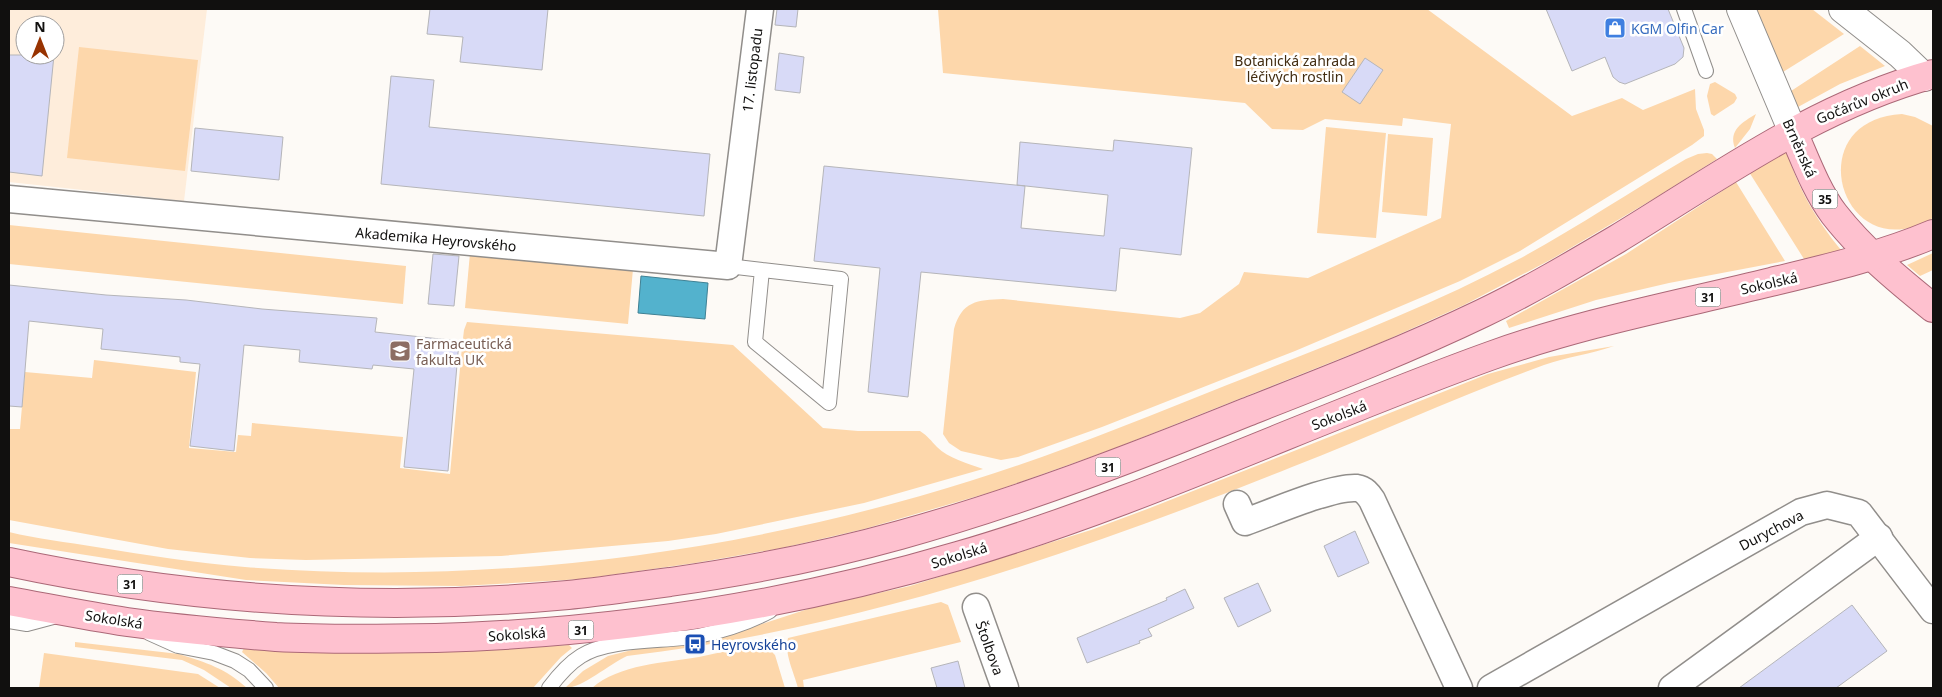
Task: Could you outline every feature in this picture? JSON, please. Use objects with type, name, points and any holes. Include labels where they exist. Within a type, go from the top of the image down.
[{"type":"main road","name":"Gočárův okruh","points":[[1793,132],[1856,101],[1930,80]]},
{"type":"main road","name":"Brněnská","points":[[1793,132],[1830,207],[1872,256],[1933,308]]},
{"type":"main road","name":"31","points":[[9,562],[173,590],[253,598],[402,603],[580,594],[709,576],[839,551],[947,521],[1050,488],[1150,451],[1425,340],[1549,279],[1618,239],[1735,165],[1793,132]]},
{"type":"main road","name":"31","points":[[1872,256],[1933,234]]},
{"type":"main road","name":"Sokolská","points":[[9,601],[123,621],[279,637],[372,640],[488,636],[630,624],[707,613],[797,596],[913,569],[1031,532],[1135,495],[1492,355],[1544,338],[1595,324],[1803,275],[1872,256]]},
{"type":"street","name":"17. listopadu","points":[[728,266],[760,9]]},
{"type":"street","name":"Brněnská","points":[[1741,9],[1793,132]]},
{"type":"street","points":[[1843,9],[1930,80]]},
{"type":"street","name":"Akademika Heyrovského","points":[[9,199],[728,266]]},
{"type":"street","points":[[1237,504],[1245,522],[1331,491],[1357,488],[1365,491],[1372,500],[1459,688]]},
{"type":"street","name":"Durychova","points":[[1491,688],[1802,512],[1826,505],[1859,513],[1933,610]]},
{"type":"street","points":[[1672,688],[1879,537]]},
{"type":"street","name":"Štolbova","points":[[976,607],[1005,688]]},
{"type":"lane","points":[[1684,9],[1706,71]]},
{"type":"lane","points":[[728,266],[841,279],[829,403],[755,342],[762,270]]},
{"type":"lane","points":[[549,688],[582,655],[594,650],[616,645],[698,636],[734,626],[768,613],[797,596]]},
{"type":"lane","points":[[9,621],[27,624],[71,612]]},
{"type":"lane","points":[[123,621],[178,646],[214,653],[236,661],[249,670],[266,688]]},
{"type":"shaded area","points":[[9,9],[207,9],[184,201],[9,182]]},
{"type":"green space","name":"Botanická zahrada léčivých rostlin","points":[[938,9],[1427,9],[1572,116],[1622,98],[1643,110],[1695,89],[1696,109],[1704,130],[1704,136],[1520,251],[1460,281],[1295,351],[1102,427],[1018,457],[1001,460],[961,451],[949,443],[943,434],[954,329],[957,320],[966,307],[986,300],[1003,299],[1180,318],[1200,313],[1239,284],[1244,272],[1308,278],[1441,218],[1451,124],[1403,118],[1402,126],[1325,119],[1303,130],[1272,129],[1245,103],[943,73]]},
{"type":"green space","points":[[1755,9],[1812,9],[1844,34],[1783,72]]},
{"type":"green space","points":[[1860,46],[1885,66],[1840,84],[1798,107],[1791,91]]},
{"type":"green space","points":[[79,47],[198,60],[185,171],[67,158]]},
{"type":"green space","points":[[1715,82],[1735,94],[1737,98],[1734,103],[1714,116],[1711,114],[1707,96],[1710,84]]},
{"type":"green space","points":[[1756,114],[1750,129],[1735,148],[1733,142],[1735,131]]},
{"type":"green space","points":[[1902,114],[1915,117],[1933,126],[1933,218],[1901,229],[1875,225],[1855,210],[1844,188],[1841,164],[1849,140],[1869,122]]},
{"type":"green space","points":[[1326,127],[1386,133],[1376,238],[1317,233]]},
{"type":"green space","points":[[1388,134],[1433,138],[1427,216],[1382,212]]},
{"type":"green space","points":[[1786,150],[1796,178],[1809,203],[1841,250],[1804,259],[1749,172]]},
{"type":"green space","points":[[1698,154],[1712,154],[1717,159],[1552,259],[1464,305],[1382,342],[1113,449],[995,491],[864,529],[782,548],[582,579],[461,586],[344,585],[246,580],[9,543],[9,532],[41,539],[152,556],[245,567],[337,572],[428,572],[520,567],[612,558],[703,545],[793,528],[882,506],[970,481],[1067,448],[1375,326],[1448,294],[1519,259],[1686,159]]},
{"type":"green space","points":[[1736,182],[1785,261],[1669,283],[1596,300],[1509,328],[1506,321],[1626,254]]},
{"type":"green space","points":[[9,225],[406,266],[403,304],[9,264]]},
{"type":"green space","points":[[470,253],[633,269],[628,324],[465,308]]},
{"type":"green space","points":[[1933,253],[1933,270],[1920,276],[1907,265]]},
{"type":"green space","points":[[467,322],[733,345],[823,428],[858,431],[920,431],[942,451],[983,469],[864,503],[716,534],[668,541],[501,556],[306,560],[250,558],[168,549],[9,520],[9,429],[20,429],[25,372],[92,378],[94,360],[196,372],[189,448],[236,452],[238,435],[251,436],[252,423],[403,437],[400,468],[450,474],[462,347]]},
{"type":"green space","points":[[1614,346],[1544,365],[1211,499],[1130,529],[966,584],[798,627],[713,644],[627,656],[588,680],[565,688],[583,671],[608,656],[636,649],[734,633],[811,608],[910,586],[1091,530],[1488,374],[1549,357]]},
{"type":"green space","points":[[941,602],[948,605],[961,642],[803,680],[804,688],[798,688],[788,657],[788,638]]},
{"type":"green space","points":[[75,642],[179,654],[207,663],[223,671],[247,688],[231,688],[204,670],[182,660],[75,647]]},
{"type":"green space","points":[[569,645],[572,648],[561,657],[533,688],[279,688],[266,673],[242,652],[244,648],[422,652]]},
{"type":"green space","points":[[757,645],[768,648],[775,655],[785,688],[592,688],[603,680],[629,669]]},
{"type":"green space","points":[[44,653],[198,674],[220,688],[39,688]]},
{"type":"water","points":[[641,276],[708,283],[705,319],[638,313]]},
{"type":"building","points":[[430,9],[548,9],[542,70],[460,62],[463,37],[427,34]]},
{"type":"building","points":[[777,9],[798,9],[796,27],[775,25]]},
{"type":"building","name":"KGM Olfin Car","points":[[1546,9],[1668,9],[1684,48],[1683,57],[1675,64],[1625,84],[1613,77],[1605,57],[1572,71]]},
{"type":"building","points":[[779,53],[804,57],[800,93],[775,90]]},
{"type":"building","points":[[9,55],[15,55],[15,65],[53,65],[42,176],[9,172]]},
{"type":"building","points":[[1365,58],[1383,70],[1360,104],[1342,92]]},
{"type":"building","points":[[391,76],[434,80],[429,127],[710,154],[704,216],[381,184]]},
{"type":"building","points":[[195,128],[283,137],[279,180],[191,171]]},
{"type":"building","points":[[1114,140],[1192,148],[1181,255],[1120,248],[1116,291],[921,272],[908,397],[868,392],[880,268],[814,261],[824,166],[1025,186],[1021,228],[1104,236],[1108,195],[1017,185],[1020,142],[1113,151]]},
{"type":"building","points":[[433,254],[459,256],[454,306],[428,304]]},
{"type":"building","points":[[9,285],[377,318],[375,332],[459,341],[448,471],[404,467],[414,369],[373,365],[372,369],[299,362],[300,350],[244,345],[234,451],[190,446],[200,364],[180,362],[180,357],[101,349],[103,329],[29,321],[22,407],[9,406]]},
{"type":"building","points":[[1355,531],[1369,563],[1338,577],[1324,546]]},
{"type":"building","points":[[1258,583],[1271,611],[1238,627],[1224,598]]},
{"type":"building","points":[[1185,589],[1194,608],[1148,629],[1152,636],[1139,641],[1140,643],[1087,663],[1077,638],[1167,600],[1166,598]]},
{"type":"building","points":[[1852,605],[1887,651],[1836,688],[1739,688]]},
{"type":"building","points":[[958,661],[965,688],[937,688],[931,668]]},
{"type":"place","name":"KGM Olfin Car","points":[[1615,28]]},
{"type":"place","name":"Farmaceutická fakulta UK","points":[[400,351]]},
{"type":"place","name":"Heyrovského","points":[[695,644]]}]
